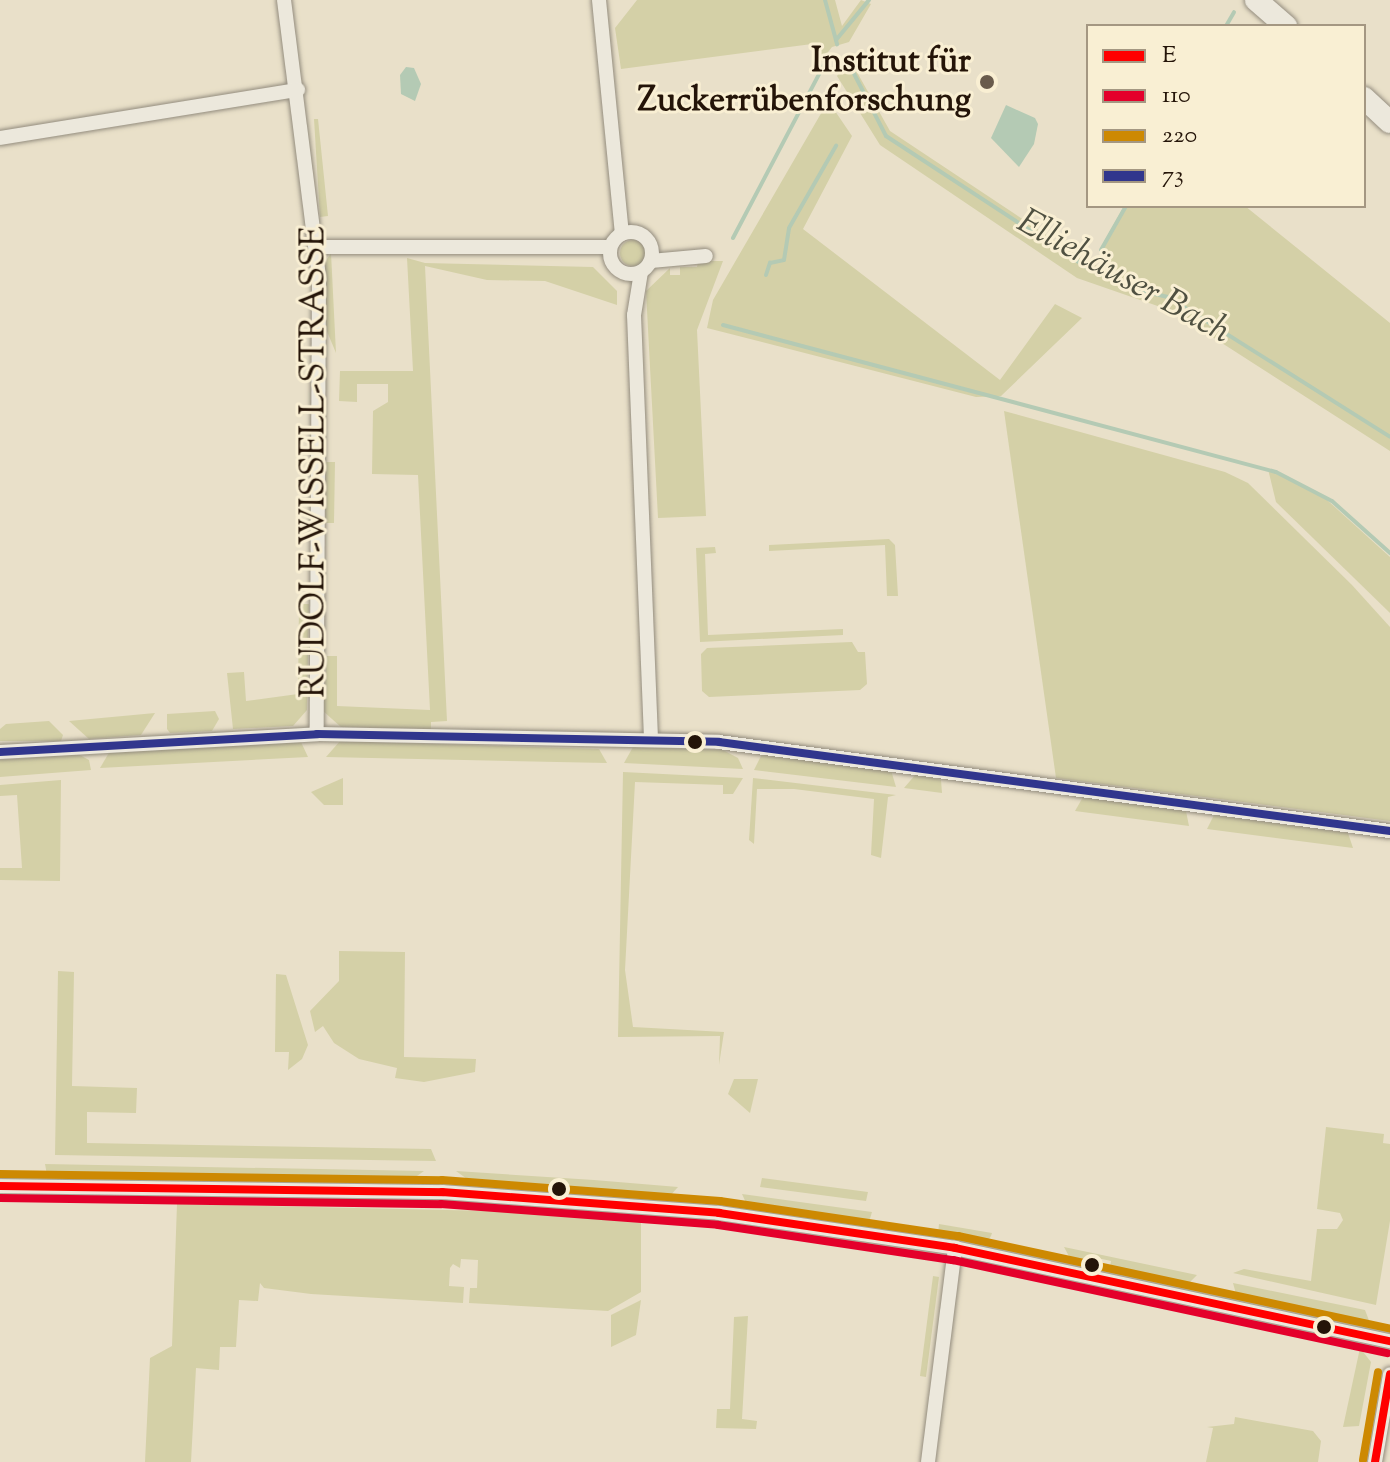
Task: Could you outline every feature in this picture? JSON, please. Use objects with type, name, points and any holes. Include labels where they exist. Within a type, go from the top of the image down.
[{"type":"street","name":"RUDOLF-WISSELL-STRASSE","points":[[284,0],[316,247],[321,390],[317,734]]},
{"type":"street","points":[[599,0],[621,191],[630,233],[648,260],[634,315]]},
{"type":"street","points":[[1256,0],[1284,24]]},
{"type":"street","points":[[0,138],[298,90]]},
{"type":"street","points":[[1366,100],[1390,122]]},
{"type":"street","points":[[610,253],[630,233]]},
{"type":"street","points":[[316,247],[610,253],[625,273],[634,315],[651,740]]},
{"type":"street","points":[[625,273],[648,260],[700,256]]},
{"type":"street","points":[[0,752],[317,734],[651,740],[751,745],[1390,831]]},
{"type":"street","points":[[0,1186],[442,1192],[559,1199],[768,1219],[955,1248],[1390,1341]]},
{"type":"street","points":[[928,1462],[955,1248]]},
{"type":"street","points":[[1375,1462],[1390,1374]]},
{"type":"shaded area","points":[[637,0],[835,0],[842,26],[861,0],[871,4],[849,42],[832,47],[819,64],[812,44],[621,69],[615,28]]},
{"type":"shaded area","points":[[849,58],[890,131],[1090,264],[1105,268],[1101,247],[1123,208],[1247,208],[1390,323],[1390,451],[1172,311],[1077,278],[880,145],[837,76]]},
{"type":"shaded area","points":[[406,67],[414,68],[421,84],[415,101],[401,94],[400,75]]},
{"type":"shaded area","points":[[1006,105],[1035,118],[1038,124],[1034,144],[1019,167],[991,138]]},
{"type":"shaded area","points":[[823,110],[835,111],[852,136],[803,229],[1000,380],[1055,304],[1082,318],[1001,396],[976,397],[707,328],[713,300]]},
{"type":"shaded area","points":[[314,119],[318,119],[328,216],[320,217]]},
{"type":"shaded area","points":[[633,240],[643,243],[646,253],[643,263],[633,266],[623,263],[620,253],[623,243]]},
{"type":"shaded area","points":[[331,253],[336,353],[326,329],[323,265]]},
{"type":"shaded area","points":[[407,258],[425,263],[593,267],[617,291],[617,305],[545,281],[487,280],[425,266],[447,721],[431,722],[431,729],[341,727],[323,711],[327,656],[337,656],[337,706],[430,710],[418,475],[372,474],[373,411],[388,402],[388,384],[357,384],[357,402],[339,401],[340,371],[413,371]]},
{"type":"shaded area","points":[[698,261],[723,261],[697,330],[706,516],[658,518],[646,291],[670,268],[670,275],[680,275],[680,267],[697,267]]},
{"type":"shaded area","points":[[1004,411],[1225,472],[1248,483],[1352,585],[1390,627],[1390,821],[1056,778]]},
{"type":"shaded area","points":[[326,462],[335,462],[334,523],[325,523]]},
{"type":"shaded area","points":[[1268,469],[1326,499],[1390,557],[1390,613],[1276,502]]},
{"type":"shaded area","points":[[889,539],[895,545],[898,596],[887,596],[885,545],[769,551],[769,545]]},
{"type":"shaded area","points":[[715,547],[716,553],[705,554],[708,635],[843,629],[843,635],[700,642],[696,548]]},
{"type":"shaded area","points":[[299,604],[309,604],[307,710],[293,726],[233,729],[227,673],[244,672],[246,701],[298,694]]},
{"type":"shaded area","points":[[852,642],[858,652],[865,652],[867,684],[860,690],[709,697],[702,691],[701,654],[707,648]]},
{"type":"shaded area","points":[[215,711],[219,719],[212,731],[170,733],[167,729],[167,714]]},
{"type":"shaded area","points":[[155,713],[141,735],[89,739],[69,721]]},
{"type":"shaded area","points":[[49,721],[63,735],[61,741],[0,741],[0,729],[6,724]]},
{"type":"shaded area","points":[[340,741],[599,749],[607,763],[326,757]]},
{"type":"shaded area","points":[[301,742],[308,757],[100,768],[110,751]]},
{"type":"shaded area","points":[[633,747],[723,750],[738,758],[743,769],[624,763]]},
{"type":"shaded area","points":[[78,754],[89,760],[91,770],[0,777],[0,760]]},
{"type":"shaded area","points":[[762,754],[891,770],[896,787],[754,770]]},
{"type":"shaded area","points":[[623,772],[743,778],[733,794],[723,794],[723,785],[635,782],[625,970],[633,1027],[724,1032],[719,1065],[720,1036],[618,1037]]},
{"type":"shaded area","points":[[916,774],[941,780],[942,793],[904,788]]},
{"type":"shaded area","points":[[343,778],[343,805],[324,805],[311,792]]},
{"type":"shaded area","points":[[753,778],[896,795],[888,797],[881,858],[871,855],[874,799],[794,789],[757,789],[754,844],[749,840]]},
{"type":"shaded area","points":[[61,780],[60,881],[0,880],[0,868],[22,868],[17,795],[0,796],[0,785]]},
{"type":"shaded area","points":[[1083,797],[1186,811],[1189,826],[1075,811]]},
{"type":"shaded area","points":[[1214,815],[1348,833],[1353,848],[1207,829]]},
{"type":"shaded area","points":[[339,951],[405,952],[404,1057],[476,1059],[475,1072],[424,1082],[395,1078],[397,1068],[359,1059],[334,1043],[323,1026],[315,1032],[310,1011],[339,981]]},
{"type":"shaded area","points":[[58,971],[74,972],[72,1086],[137,1088],[136,1113],[87,1112],[87,1143],[431,1149],[436,1161],[55,1155]]},
{"type":"shaded area","points":[[276,974],[286,975],[308,1045],[302,1059],[288,1070],[289,1052],[275,1052]]},
{"type":"shaded area","points":[[734,1079],[758,1079],[750,1113],[728,1094]]},
{"type":"shaded area","points":[[1326,1127],[1384,1134],[1383,1143],[1390,1144],[1390,1221],[1376,1305],[1233,1273],[1244,1269],[1311,1281],[1317,1229],[1337,1229],[1343,1220],[1340,1213],[1317,1209]]},
{"type":"shaded area","points":[[45,1164],[424,1171],[410,1181],[47,1175]]},
{"type":"shaded area","points":[[456,1171],[678,1187],[669,1197],[474,1184]]},
{"type":"shaded area","points":[[762,1178],[868,1192],[866,1201],[760,1187]]},
{"type":"shaded area","points":[[742,1194],[872,1212],[869,1222],[747,1205]]},
{"type":"shaded area","points":[[177,1204],[492,1211],[641,1221],[641,1292],[608,1311],[469,1303],[470,1288],[477,1288],[478,1260],[461,1259],[460,1268],[453,1264],[450,1268],[449,1286],[464,1287],[463,1303],[311,1294],[264,1288],[260,1283],[258,1301],[239,1300],[236,1347],[220,1347],[219,1370],[196,1368],[191,1462],[145,1462],[150,1358],[172,1346]]},
{"type":"shaded area","points":[[939,1224],[992,1233],[987,1242],[938,1234]]},
{"type":"shaded area","points":[[1064,1247],[1197,1275],[1188,1284],[1110,1267],[1111,1261],[1102,1259],[1071,1260]]},
{"type":"shaded area","points":[[933,1276],[939,1277],[926,1377],[920,1376]]},
{"type":"shaded area","points":[[1233,1283],[1365,1310],[1370,1323],[1236,1294]]},
{"type":"shaded area","points":[[641,1300],[636,1335],[611,1347],[611,1315]]},
{"type":"shaded area","points":[[748,1316],[742,1419],[757,1421],[756,1429],[716,1428],[717,1409],[730,1409],[734,1317]]},
{"type":"shaded area","points":[[1360,1348],[1371,1362],[1359,1426],[1343,1427]]},
{"type":"shaded area","points":[[1235,1417],[1313,1431],[1321,1441],[1318,1462],[1206,1462],[1213,1428],[1207,1427],[1234,1424]]},
{"type":"waterway","name":"Elliehäuser Bach","points":[[825,0],[837,44]]},
{"type":"waterway","points":[[836,40],[869,0]]},
{"type":"waterway","points":[[1227,24],[1234,12]]},
{"type":"waterway","name":"Elliehäuser Bach","points":[[848,62],[886,136],[1086,267],[1128,288],[1168,297],[1390,437]]},
{"type":"waterway","points":[[733,238],[824,65]]},
{"type":"waterway","points":[[766,275],[770,263],[784,260],[789,228],[836,146]]},
{"type":"waterway","points":[[1101,250],[1125,208]]},
{"type":"waterway","points":[[723,325],[1276,472],[1332,501],[1390,553]]},
{"type":"transit line","name":"73","points":[[0,752],[317,734],[719,742],[1390,831]]},
{"type":"transit line","name":"220","points":[[0,1174],[442,1180],[720,1201],[958,1236],[1390,1329]]},
{"type":"transit line","name":"E","points":[[0,1186],[442,1192],[719,1213],[955,1248],[1390,1341]]},
{"type":"transit line","name":"110","points":[[0,1198],[441,1204],[718,1225],[953,1260],[1387,1353]]},
{"type":"transit line","name":"220","points":[[1363,1460],[1378,1372]]},
{"type":"transit line","name":"E","points":[[1375,1462],[1390,1374]]},
{"type":"place","name":"Institut für Zuckerrübenforschung","points":[[987,82]]}]
